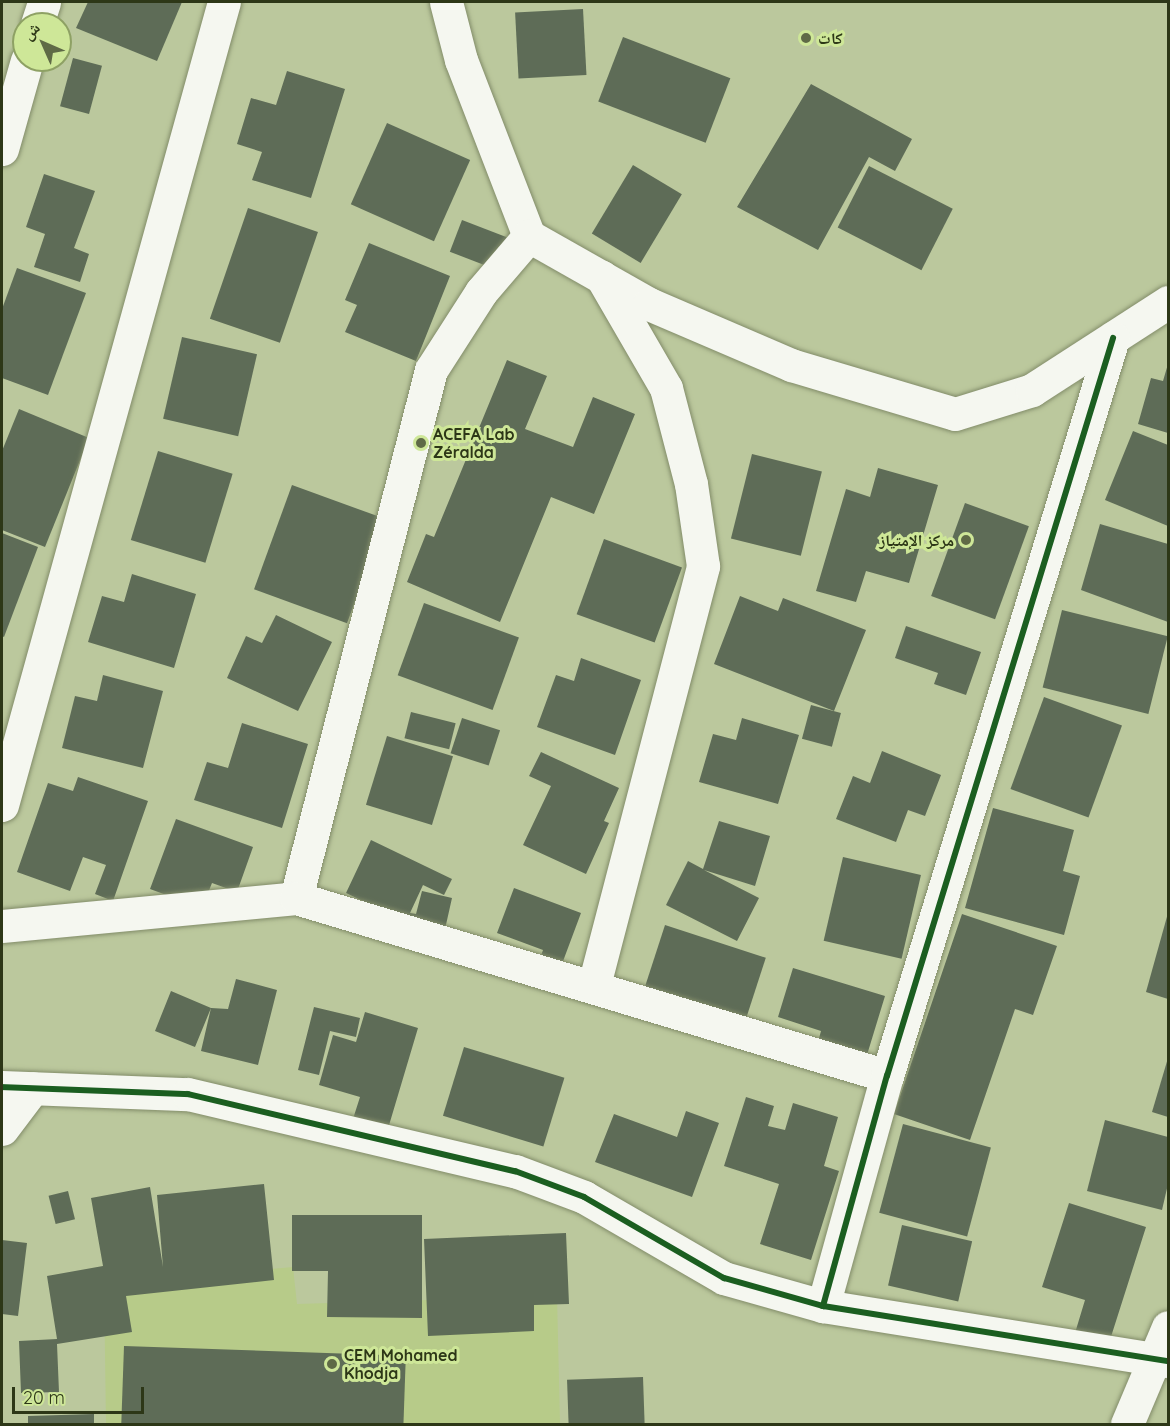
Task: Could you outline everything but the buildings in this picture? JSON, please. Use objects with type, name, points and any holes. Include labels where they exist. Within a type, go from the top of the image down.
[{"type":"street","points":[[2,805],[224,2]]},
{"type":"street","points":[[446,2],[461,60],[529,236],[598,272],[649,304],[791,365],[955,414],[1032,390],[1168,302]]},
{"type":"street","points":[[2,149],[24,72]]},
{"type":"street","points":[[296,898],[431,370],[481,292],[529,236]]},
{"type":"street","points":[[594,985],[703,566],[692,484],[666,388],[598,272]]},
{"type":"street","points":[[824,1306],[887,1076],[1113,338]]},
{"type":"street","points":[[2,926],[296,898],[594,985],[887,1076]]},
{"type":"street","points":[[2,1129],[17,1088],[188,1094],[515,1171],[584,1197],[724,1278],[824,1306],[1162,1360]]},
{"type":"street","points":[[1126,1425],[1162,1360],[1168,1327]]},
{"type":"shaded area","name":"CEM Mohamed Khodja","points":[[293,1267],[297,1304],[557,1296],[560,1424],[106,1424],[104,1284]]},
{"type":"cycle path","points":[[823,1306],[887,1076],[1113,338]]},
{"type":"cycle path","points":[[2,1087],[188,1094],[515,1171],[584,1197],[724,1278],[823,1306],[1168,1361]]},
{"type":"place","name":"كات","points":[[806,38]]},
{"type":"place","name":"ACEFA Lab Zéralda","points":[[421,443]]},
{"type":"place","name":"مركز الإمتياز","points":[[966,540]]},
{"type":"place","name":"CEM Mohamed Khodja","points":[[332,1364]]}]
